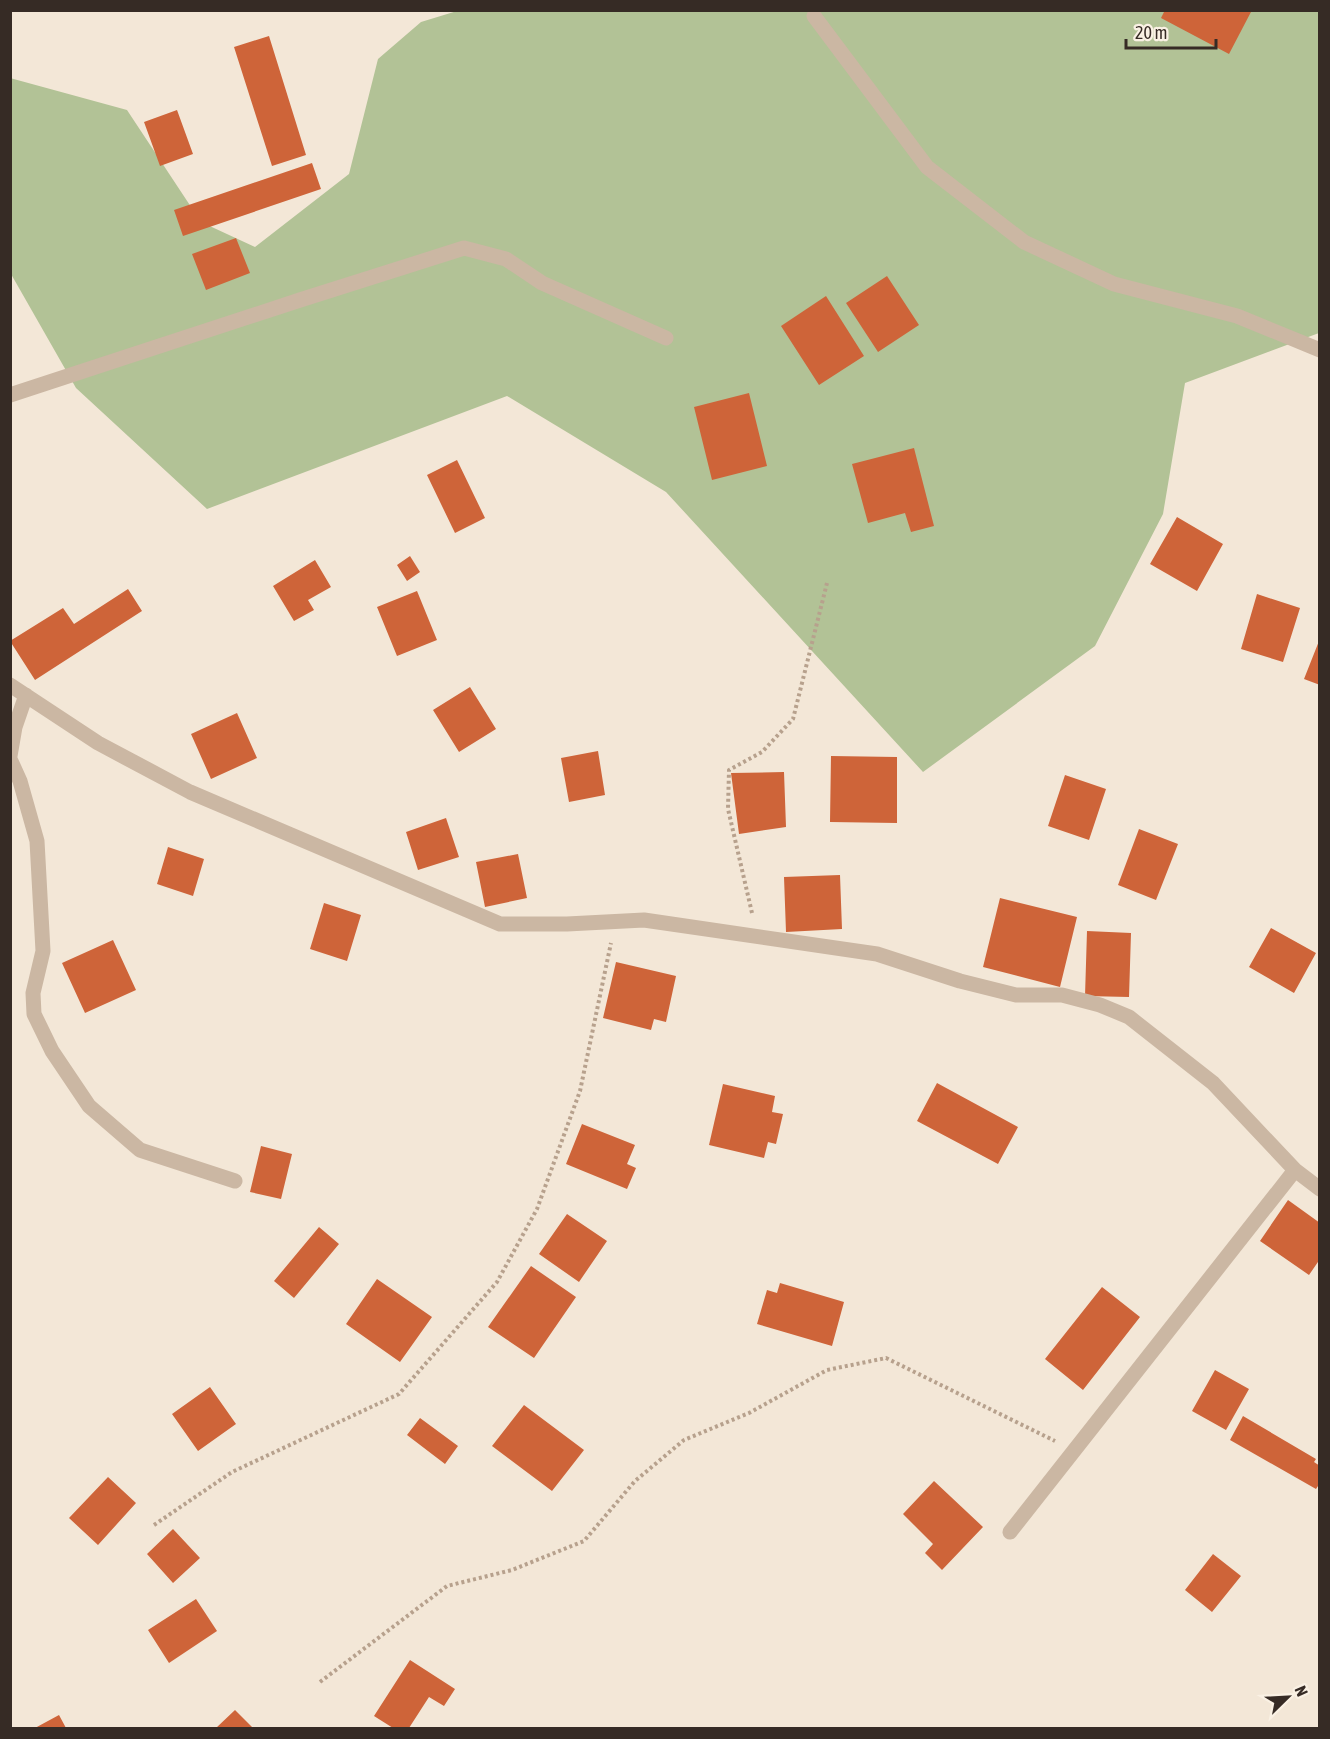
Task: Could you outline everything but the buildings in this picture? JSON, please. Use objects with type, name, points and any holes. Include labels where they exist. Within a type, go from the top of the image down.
[{"type":"street","points":[[814,16],[927,167],[1024,242],[1114,284],[1237,316],[1320,350]]},
{"type":"street","points":[[10,395],[464,248],[506,259],[542,283],[666,338]]},
{"type":"street","points":[[10,685],[98,743],[190,792],[500,924],[567,924],[644,920],[877,954],[971,984],[1016,995],[1062,995],[1100,1005],[1129,1017],[1213,1083],[1295,1170],[1320,1189]]},
{"type":"street","points":[[26,695],[15,727],[10,758],[20,781],[38,841],[43,951],[33,993],[34,1014],[52,1051],[90,1106],[140,1150],[234,1181]]},
{"type":"street","points":[[1010,1532],[1295,1170]]},
{"type":"path","points":[[757,936],[728,809],[729,770],[762,752],[793,719],[827,583]]},
{"type":"path","points":[[154,1525],[232,1472],[399,1394],[497,1282],[537,1209],[580,1091],[616,922]]},
{"type":"path","points":[[320,1682],[447,1586],[512,1570],[584,1542],[634,1481],[684,1440],[749,1413],[827,1370],[886,1358],[1074,1450]]},
{"type":"green space","points":[[457,11],[1319,11],[1319,333],[1185,383],[1163,514],[1095,646],[923,772],[666,492],[507,396],[207,509],[76,388],[11,274],[10,78],[127,110],[201,222],[255,247],[349,174],[378,59],[421,22]]}]
